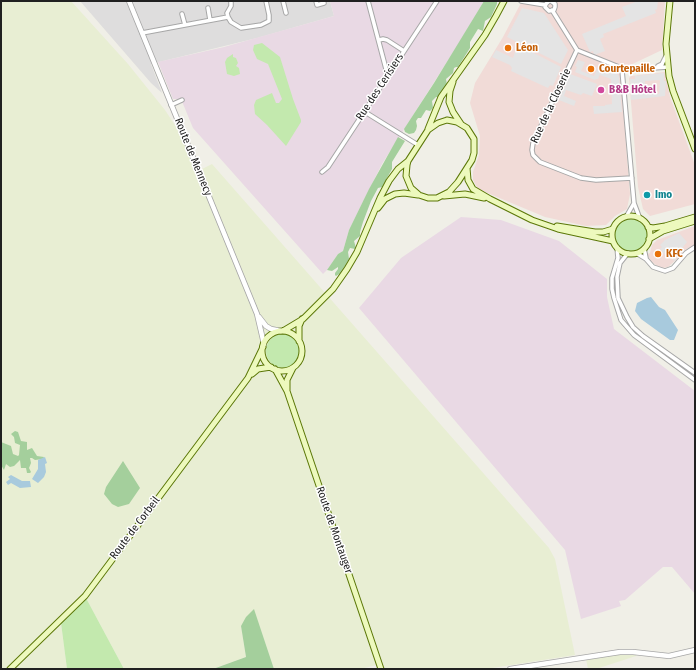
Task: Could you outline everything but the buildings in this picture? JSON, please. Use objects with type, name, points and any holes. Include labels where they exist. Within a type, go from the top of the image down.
[{"type":"main road","points":[[428,130],[439,101],[485,34],[504,1]]},
{"type":"main road","points":[[670,1],[666,53],[668,67],[673,91],[695,149]]},
{"type":"main road","points":[[441,197],[453,188],[473,156],[474,142],[470,132],[453,112],[449,102],[450,91],[454,79]]},
{"type":"main road","points":[[287,391],[287,380],[293,368],[299,362],[302,354],[299,326],[303,319],[325,297],[347,269],[357,252],[380,198],[389,181],[398,169],[408,161],[428,130],[433,125],[443,121],[452,120],[462,124]]},
{"type":"main road","points":[[408,161],[406,170],[407,180],[411,188],[419,195]]},
{"type":"main road","points":[[467,166],[468,180],[471,186],[490,199],[540,224],[613,241]]},
{"type":"main road","points":[[374,214],[385,199],[395,194],[404,192],[428,198],[465,194],[490,199]]},
{"type":"main road","points":[[524,215],[576,230],[604,232],[613,229]]},
{"type":"main road","points":[[626,217],[636,217],[640,219],[648,227],[649,233],[649,239],[644,248],[636,253],[622,251],[613,241],[613,229],[616,223],[626,217]]},
{"type":"main road","points":[[648,227],[653,228],[666,226],[695,217]]},
{"type":"main road","points":[[649,239],[663,231],[695,221]]},
{"type":"main road","points":[[293,368],[286,370],[273,368],[264,358],[264,345],[269,336],[282,331],[303,319]]},
{"type":"main road","points":[[282,331],[294,335],[300,342]]},
{"type":"main road","name":"Route de Corbeil","points":[[10,669],[85,596],[248,378],[264,345]]},
{"type":"main road","name":"Route de Corbeil","points":[[248,378],[258,369],[273,368]]},
{"type":"main road","name":"Route de Montauger","points":[[273,368],[287,391],[382,669]]},
{"type":"street","name":"Route de Mennecy","points":[[129,1],[257,314],[264,345]]},
{"type":"street","points":[[231,2],[231,6],[227,13],[228,17],[231,22],[241,28],[266,23],[269,21],[266,1]]},
{"type":"street","points":[[283,1],[286,13]]},
{"type":"street","points":[[316,1],[317,5],[324,3]]},
{"type":"street","points":[[368,1],[386,70],[390,72]]},
{"type":"street","name":"Rue des Cerisiers","points":[[322,172],[328,167],[365,112],[436,1]]},
{"type":"street","points":[[521,1],[545,5],[550,1],[555,5],[552,10]]},
{"type":"street","points":[[545,5],[548,10],[552,10],[577,50],[614,65],[622,70],[668,67]]},
{"type":"street","points":[[208,8],[210,20]]},
{"type":"street","points":[[182,14],[185,25]]},
{"type":"street","points":[[142,33],[228,17]]},
{"type":"street","points":[[379,40],[387,40],[404,51]]},
{"type":"street","name":"Rue de la Closerie","points":[[577,50],[533,142],[533,155],[540,162],[581,178],[596,180],[632,178]]},
{"type":"street","points":[[653,68],[662,64],[665,60],[666,53]]},
{"type":"street","points":[[622,70],[634,203],[640,219]]},
{"type":"street","points":[[172,104],[182,100]]},
{"type":"street","points":[[365,112],[418,145]]},
{"type":"street","points":[[626,217],[634,203]]},
{"type":"street","points":[[617,247],[618,258],[612,278],[612,289],[621,320],[634,335],[695,380]]},
{"type":"street","points":[[636,253],[656,268],[661,270],[669,270],[675,267],[686,253],[695,247]]},
{"type":"street","points":[[644,248],[646,259]]},
{"type":"street","points":[[628,253],[620,263],[617,277],[618,298],[627,317],[633,327],[643,336],[695,373]]},
{"type":"street","name":"Route de Mennecy","points":[[257,314],[266,326],[274,330],[282,331]]},
{"type":"street","points":[[510,669],[620,652],[669,656],[695,650]]},
{"type":"shaded area","points":[[80,1],[330,1],[334,16],[257,38],[151,64],[162,93],[151,83]]},
{"type":"shaded area","points":[[330,1],[484,1],[382,164],[349,230],[343,251],[338,254],[323,274],[193,128],[181,99],[173,99],[158,62],[224,47],[334,16]]},
{"type":"shaded area","points":[[522,1],[665,1],[662,50],[622,69],[630,194],[627,209],[615,216],[606,225],[586,226],[545,217],[478,189],[473,180],[473,172],[479,155],[480,136],[470,103],[475,83],[503,37]]},
{"type":"shaded area","points":[[638,1],[658,1],[657,9],[655,10],[656,13],[603,34],[604,37],[600,39],[605,51],[594,55],[593,51],[590,52],[582,34],[626,16],[622,7]]},
{"type":"shaded area","points":[[522,8],[544,13],[568,50],[561,64],[507,37]]},
{"type":"shaded area","points":[[524,48],[561,67],[553,86],[550,85],[548,88],[511,71],[512,68],[510,65],[492,57],[496,50],[513,58],[516,49],[519,50]]},
{"type":"shaded area","points":[[578,60],[585,62],[581,71],[594,76],[598,68],[602,69],[598,79],[595,80],[575,72],[577,67],[575,66]]},
{"type":"shaded area","points":[[604,68],[616,73],[619,76],[622,112],[594,114],[593,106],[605,106],[612,104],[611,79],[600,75]]},
{"type":"shaded area","points":[[665,72],[670,97],[695,165],[695,204],[650,216],[643,209],[638,187],[629,78],[631,76]]},
{"type":"shaded area","points":[[664,73],[664,81],[666,81],[665,96],[631,100],[630,79],[635,79],[635,76]],"holes":[[[660,80],[659,94],[645,94],[645,81]]]},
{"type":"shaded area","points":[[570,74],[597,84],[592,96],[583,93],[581,95],[566,90],[564,96],[576,101],[574,106],[559,100]]},
{"type":"shaded area","points":[[461,217],[501,220],[559,241],[607,279],[607,297],[614,329],[695,391],[695,594],[672,567],[663,567],[625,600],[619,601],[621,606],[581,619],[565,550],[359,308],[401,258]]},
{"type":"shaded area","points":[[695,226],[695,245],[685,250],[668,267],[663,268],[657,266],[651,261],[647,254],[650,253],[652,245],[657,240]]},
{"type":"shaded area","points":[[679,233],[687,242],[675,257],[676,259],[674,261],[668,254],[666,256],[660,249],[662,247],[660,245],[665,240]]},
{"type":"green space","points":[[1,1],[71,1],[128,64],[165,110],[180,133],[196,172],[212,164],[549,548],[555,559],[575,655],[486,669],[379,669],[377,665],[360,669],[274,669],[254,610],[241,626],[246,657],[213,669],[124,669],[86,598],[61,623],[67,669],[1,669]]},
{"type":"green space","points":[[484,1],[497,1],[497,4],[491,17],[485,21],[483,31],[478,29],[470,42],[470,48],[458,67],[454,68],[453,73],[446,79],[447,85],[439,97],[436,97],[432,101],[433,108],[430,111],[426,110],[421,118],[418,118],[416,121],[417,126],[414,133],[409,134],[405,132],[404,129]]},
{"type":"green space","points":[[262,43],[280,57],[301,120],[286,146],[255,114],[254,105],[256,100],[272,93],[276,103],[279,103],[282,99],[268,64],[257,59],[253,50],[254,45]]},
{"type":"green space","points":[[233,54],[233,57],[236,58],[238,63],[236,66],[239,68],[240,74],[234,76],[227,74],[225,62],[227,58]]},
{"type":"green space","points":[[398,137],[405,141],[392,162],[392,169],[382,187],[378,188],[371,201],[363,222],[360,236],[354,241],[356,248],[350,248],[348,252],[349,259],[341,273],[336,276],[335,273],[338,267],[332,271],[327,270],[338,254],[343,251],[349,230],[369,189]]},
{"type":"green space","points":[[628,219],[634,219],[644,226],[647,235],[646,241],[640,248],[634,251],[628,251],[618,244],[615,238],[615,232],[622,222]]},
{"type":"green space","points":[[283,334],[295,339],[300,351],[295,363],[283,368],[271,363],[266,351],[271,339]]},
{"type":"green space","points":[[15,431],[18,432],[21,441],[27,442],[27,450],[32,448],[37,456],[44,457],[43,459],[35,460],[30,458],[30,473],[27,473],[26,468],[21,468],[20,460],[14,466],[10,467],[6,464],[4,470],[1,465],[1,442],[11,446],[13,454],[19,455],[20,445],[15,443],[14,437],[11,434]]},
{"type":"green space","points":[[123,461],[140,488],[129,504],[118,507],[112,504],[104,494],[106,487]]},
{"type":"green space","points":[[86,598],[124,669],[67,669],[61,623]]},
{"type":"green space","points":[[254,609],[274,669],[213,669],[246,657],[241,626],[246,617]]},
{"type":"green space","points":[[624,654],[637,654],[636,656],[596,669],[588,669],[586,659]]},
{"type":"water","points":[[651,297],[659,307],[665,310],[678,330],[674,340],[670,340],[641,319],[635,311],[637,303]]},
{"type":"water","points":[[45,457],[47,463],[45,464],[46,472],[44,477],[38,483],[32,479],[38,469],[38,460]]},
{"type":"water","points":[[11,475],[22,481],[30,481],[31,487],[20,488],[11,483],[8,485],[6,482],[10,479],[8,477]]},
{"type":"place","name":"Léon","points":[[508,48]]},
{"type":"place","name":"Courtepaille","points":[[591,69]]},
{"type":"place","name":"B&B Hôtel","points":[[601,90]]},
{"type":"place","name":"Imo","points":[[647,195]]},
{"type":"place","name":"KFC","points":[[658,254]]}]
